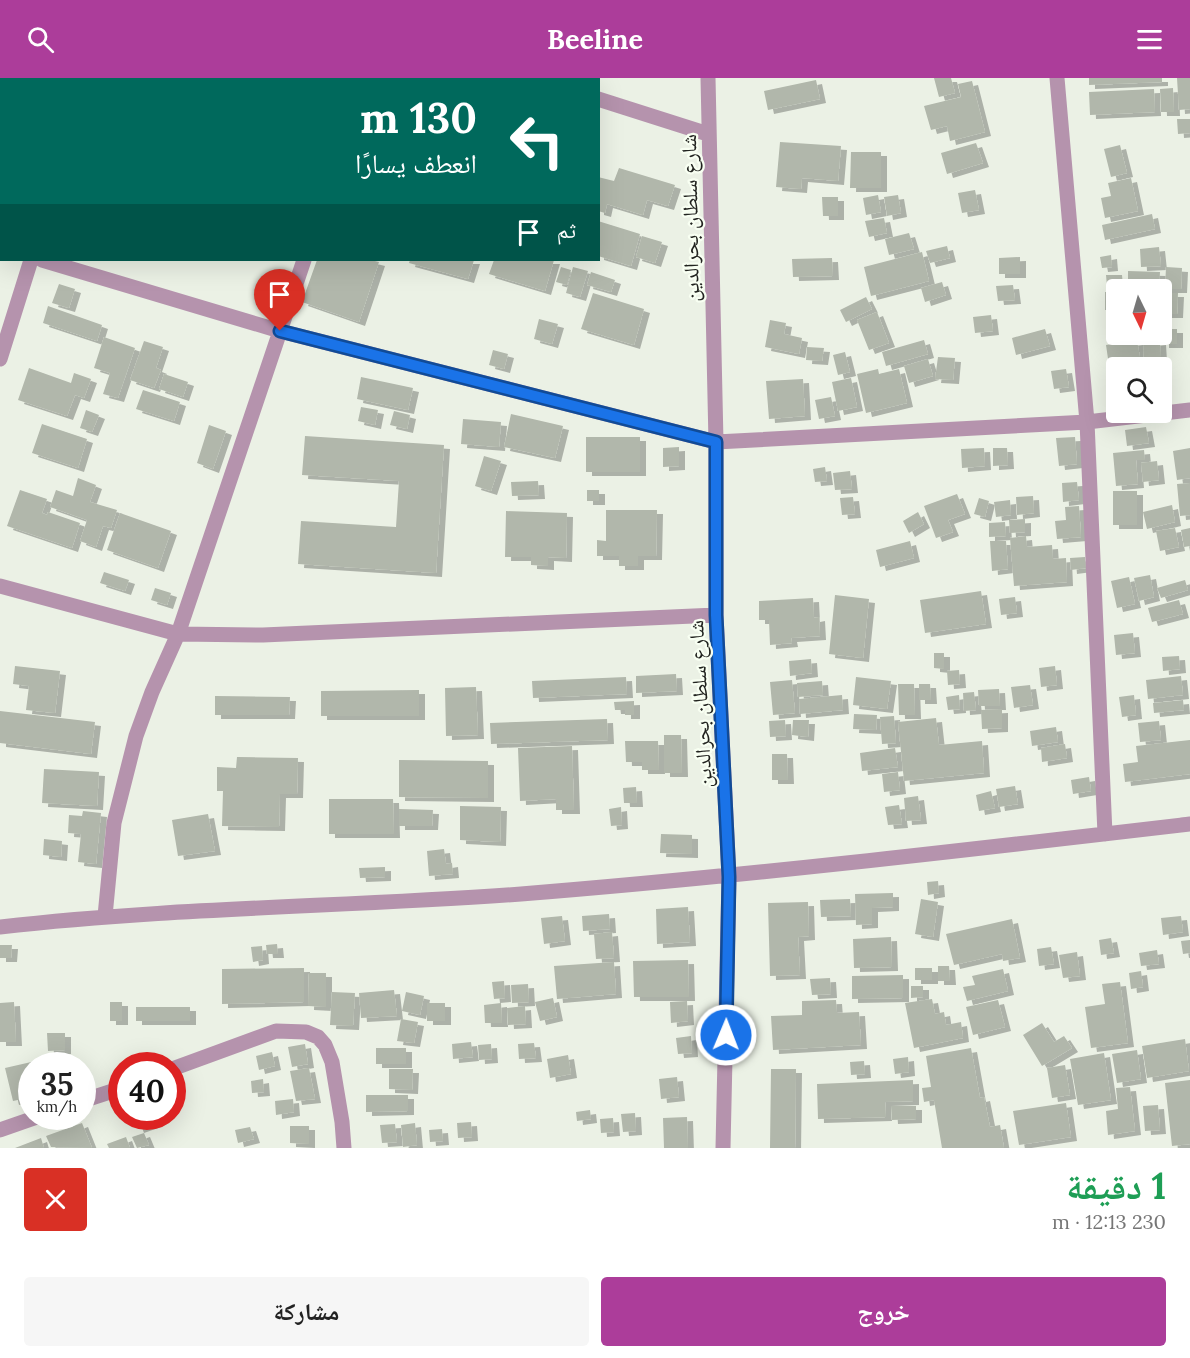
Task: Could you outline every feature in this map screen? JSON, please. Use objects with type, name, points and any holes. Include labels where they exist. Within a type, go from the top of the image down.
[{"type":"street","name":"شارع سلطان بحرالدين","points":[[708,78],[716,442],[716,615],[729,877],[723,1148]]},
{"type":"street","points":[[1057,78],[1087,422],[1105,834]]},
{"type":"street","points":[[600,100],[708,134]]},
{"type":"street","points":[[0,359],[31,261]]},
{"type":"street","points":[[45,261],[280,331],[716,442],[1087,422],[1190,410]]},
{"type":"street","points":[[105,916],[114,823],[136,736],[152,692],[178,634],[304,261]]},
{"type":"street","points":[[0,586],[178,634],[263,635],[716,615]]},
{"type":"street","points":[[0,927],[105,916],[517,894],[729,877],[1190,824]]},
{"type":"street","points":[[186,1064],[276,1031],[306,1032],[318,1037],[325,1045],[332,1062],[344,1148]]},
{"type":"street","points":[[0,1130],[18,1124]]},
{"type":"building","points":[[934,78],[951,78],[955,93],[939,97]]},
{"type":"building","points":[[1089,78],[1162,78],[1162,82],[1089,85]]},
{"type":"building","points":[[1177,78],[1190,78],[1190,109],[1179,110]]},
{"type":"building","points":[[816,80],[820,99],[768,110],[764,91]]},
{"type":"building","points":[[972,81],[985,132],[950,141],[947,126],[931,130],[924,106],[961,97],[958,84]]},
{"type":"building","points":[[1173,88],[1174,112],[1161,112],[1160,89]]},
{"type":"building","points":[[1154,89],[1155,112],[1090,115],[1089,92]]},
{"type":"building","points":[[1177,119],[1190,119],[1190,133],[1178,134]]},
{"type":"building","points":[[780,142],[841,146],[838,181],[802,178],[801,189],[776,187]]},
{"type":"building","points":[[976,143],[983,163],[947,174],[941,153]]},
{"type":"building","points":[[1120,145],[1127,173],[1111,177],[1104,149]]},
{"type":"building","points":[[851,152],[881,152],[881,188],[850,188]]},
{"type":"building","points":[[619,168],[675,185],[668,206],[647,200],[643,215],[607,204],[605,213],[600,212],[600,178],[614,181]]},
{"type":"building","points":[[1131,178],[1138,211],[1105,218],[1101,198],[1111,196],[1108,183]]},
{"type":"building","points":[[975,190],[979,210],[962,213],[958,193]]},
{"type":"building","points":[[878,195],[881,212],[866,215],[863,198]]},
{"type":"building","points":[[898,195],[901,213],[887,216],[884,197]]},
{"type":"building","points":[[822,197],[838,197],[838,216],[823,216]]},
{"type":"building","points":[[1152,214],[1155,229],[1105,240],[1102,225]]},
{"type":"building","points":[[884,218],[887,233],[869,237],[865,221]]},
{"type":"building","points":[[600,222],[640,234],[631,266],[600,257]]},
{"type":"building","points":[[909,233],[914,249],[889,255],[885,239]]},
{"type":"building","points":[[642,236],[662,242],[655,263],[636,257]]},
{"type":"building","points":[[947,246],[950,258],[930,263],[926,251]]},
{"type":"building","points":[[1159,247],[1161,266],[1141,267],[1140,249]]},
{"type":"building","points":[[922,252],[929,281],[871,296],[864,267]]},
{"type":"building","points":[[1111,255],[1112,267],[1102,268],[1100,257]]},
{"type":"building","points":[[1020,257],[1020,274],[999,274],[999,258]]},
{"type":"building","points":[[832,258],[833,276],[793,277],[792,259]]},
{"type":"building","points":[[317,261],[379,262],[359,322],[302,302]]},
{"type":"building","points":[[410,261],[474,261],[468,279],[409,263]]},
{"type":"building","points":[[494,261],[554,261],[545,291],[489,274]]},
{"type":"building","points":[[561,267],[571,270],[567,285],[556,282]]},
{"type":"building","points":[[573,267],[588,271],[580,297],[566,293]]},
{"type":"building","points":[[1166,267],[1182,268],[1181,289],[1172,289],[1172,279],[1165,279]]},
{"type":"building","points":[[1128,271],[1160,272],[1160,279],[1128,279]]},
{"type":"building","points":[[591,272],[615,280],[611,292],[587,285]]},
{"type":"building","points":[[1106,275],[1122,275],[1122,279],[1106,279]]},
{"type":"building","points":[[942,282],[946,295],[925,302],[921,288]]},
{"type":"building","points":[[59,284],[75,289],[69,308],[52,303]]},
{"type":"building","points":[[1013,285],[1015,300],[998,301],[996,286]]},
{"type":"building","points":[[593,293],[644,309],[634,345],[581,329]]},
{"type":"building","points":[[1172,293],[1178,293],[1177,314],[1172,314]]},
{"type":"building","points":[[866,297],[872,309],[846,322],[840,310]]},
{"type":"building","points":[[48,306],[102,325],[97,341],[43,323]]},
{"type":"building","points":[[877,312],[889,343],[869,350],[857,320]]},
{"type":"building","points":[[991,315],[993,331],[975,333],[973,317]]},
{"type":"building","points":[[539,319],[558,324],[552,344],[534,339]]},
{"type":"building","points":[[770,320],[786,323],[784,334],[802,338],[799,354],[765,347]]},
{"type":"building","points":[[1045,329],[1050,346],[1016,355],[1012,338]]},
{"type":"building","points":[[1172,329],[1177,329],[1177,344],[1172,344]]},
{"type":"building","points":[[104,337],[135,348],[118,398],[103,394],[110,373],[94,368]]},
{"type":"building","points":[[924,340],[928,354],[886,366],[882,352]]},
{"type":"building","points":[[144,341],[163,347],[156,368],[161,370],[154,388],[130,380]]},
{"type":"building","points":[[1106,345],[1138,345],[1140,357],[1108,357]]},
{"type":"building","points":[[1143,345],[1160,345],[1161,357],[1144,357]]},
{"type":"building","points":[[807,347],[824,348],[822,361],[806,360]]},
{"type":"building","points":[[493,350],[508,354],[504,369],[489,365]]},
{"type":"building","points":[[845,352],[850,372],[838,375],[833,355]]},
{"type":"building","points":[[938,357],[955,358],[953,380],[935,379]]},
{"type":"building","points":[[928,359],[933,376],[909,383],[904,366]]},
{"type":"building","points":[[29,368],[71,383],[74,373],[91,379],[84,398],[75,395],[67,416],[18,400]]},
{"type":"building","points":[[878,369],[879,374],[899,369],[907,403],[866,413],[857,374]]},
{"type":"building","points":[[1066,369],[1069,387],[1054,389],[1051,371]]},
{"type":"building","points":[[164,374],[188,382],[183,397],[159,389]]},
{"type":"building","points":[[361,377],[413,388],[408,410],[357,399]]},
{"type":"building","points":[[851,378],[857,407],[838,411],[832,382]]},
{"type":"building","points":[[803,379],[805,416],[769,419],[766,381]]},
{"type":"building","points":[[143,390],[180,402],[174,421],[136,409]]},
{"type":"building","points":[[831,397],[835,416],[819,419],[815,400]]},
{"type":"building","points":[[361,407],[378,410],[375,425],[358,421]]},
{"type":"building","points":[[86,410],[99,415],[92,432],[80,428]]},
{"type":"building","points":[[394,411],[410,415],[407,429],[390,425]]},
{"type":"building","points":[[511,414],[563,426],[555,458],[504,447]]},
{"type":"building","points":[[463,419],[501,422],[499,447],[461,444]]},
{"type":"building","points":[[42,424],[87,439],[78,468],[32,453]]},
{"type":"building","points":[[209,425],[226,431],[213,469],[197,463]]},
{"type":"building","points":[[1146,427],[1149,443],[1127,446],[1125,430]]},
{"type":"building","points":[[305,436],[444,445],[436,573],[298,564],[301,521],[396,527],[399,481],[302,475]]},
{"type":"building","points":[[586,437],[640,437],[640,472],[586,472]]},
{"type":"building","points":[[1075,437],[1077,464],[1059,466],[1056,438]]},
{"type":"building","points":[[679,447],[679,466],[663,467],[663,448]]},
{"type":"building","points":[[984,448],[985,466],[962,468],[961,449]]},
{"type":"building","points":[[993,448],[1007,448],[1008,465],[993,466]]},
{"type":"building","points":[[1190,448],[1190,478],[1177,480],[1173,451]]},
{"type":"building","points":[[1144,450],[1145,460],[1136,460],[1138,484],[1116,486],[1113,453]]},
{"type":"building","points":[[484,456],[501,461],[491,491],[475,486]]},
{"type":"building","points":[[1157,461],[1159,480],[1143,482],[1141,463]]},
{"type":"building","points":[[825,467],[827,481],[815,482],[813,469]]},
{"type":"building","points":[[850,471],[852,489],[835,490],[833,473]]},
{"type":"building","points":[[78,478],[96,485],[90,502],[117,510],[111,528],[103,526],[96,547],[80,541],[87,520],[50,507],[56,490],[73,496]]},
{"type":"building","points":[[538,481],[539,495],[512,496],[511,482]]},
{"type":"building","points":[[1077,482],[1079,500],[1063,502],[1062,483]]},
{"type":"building","points":[[1190,483],[1190,515],[1180,516],[1177,484]]},
{"type":"building","points":[[20,490],[47,499],[42,513],[47,515],[48,512],[80,523],[72,548],[7,526]]},
{"type":"building","points":[[587,490],[599,490],[599,501],[587,501]]},
{"type":"building","points":[[1113,491],[1137,491],[1137,525],[1113,525]]},
{"type":"building","points":[[957,494],[965,514],[948,520],[953,532],[936,538],[924,506]]},
{"type":"building","points":[[1033,496],[1034,513],[1017,515],[1016,497]]},
{"type":"building","points":[[853,497],[855,514],[842,515],[840,498]]},
{"type":"building","points":[[979,498],[989,501],[985,517],[974,514]]},
{"type":"building","points":[[1010,500],[1011,515],[996,517],[994,502]]},
{"type":"building","points":[[1172,505],[1175,522],[1147,529],[1143,512]]},
{"type":"building","points":[[1079,506],[1081,537],[1057,539],[1055,521],[1066,520],[1065,507]]},
{"type":"building","points":[[606,510],[657,510],[656,556],[638,556],[638,566],[619,566],[619,556],[597,556],[597,540],[606,541]]},
{"type":"building","points":[[506,511],[567,513],[566,558],[548,557],[548,566],[531,565],[531,557],[505,557]]},
{"type":"building","points":[[918,512],[924,524],[909,533],[903,521]]},
{"type":"building","points":[[120,513],[171,531],[158,568],[107,550]]},
{"type":"building","points":[[1025,519],[1025,532],[1010,533],[1009,520]]},
{"type":"building","points":[[1005,522],[1006,536],[989,537],[989,523]]},
{"type":"building","points":[[1175,528],[1179,547],[1160,551],[1156,531]]},
{"type":"building","points":[[1190,528],[1190,546],[1184,547],[1181,530]]},
{"type":"building","points":[[1026,536],[1027,547],[1052,545],[1053,559],[1066,558],[1067,582],[1014,586],[1010,538]]},
{"type":"building","points":[[910,541],[914,558],[880,567],[876,550]]},
{"type":"building","points":[[990,541],[1006,541],[1008,569],[992,571]]},
{"type":"building","points":[[1085,557],[1086,568],[1071,570],[1070,558]]},
{"type":"building","points":[[104,572],[129,580],[125,591],[100,583]]},
{"type":"building","points":[[1150,575],[1154,597],[1139,601],[1134,578]]},
{"type":"building","points":[[1129,577],[1135,604],[1117,608],[1111,581]]},
{"type":"building","points":[[1185,580],[1188,590],[1161,598],[1157,588]]},
{"type":"building","points":[[155,588],[171,593],[167,605],[151,600]]},
{"type":"building","points":[[981,591],[986,624],[925,633],[920,600]]},
{"type":"building","points":[[835,595],[869,599],[863,658],[829,654]]},
{"type":"building","points":[[1015,597],[1017,613],[1001,615],[999,599]]},
{"type":"building","points":[[813,598],[814,618],[819,617],[820,636],[791,638],[792,643],[770,645],[769,620],[759,620],[759,601]]},
{"type":"building","points":[[1179,600],[1183,614],[1152,622],[1148,608]]},
{"type":"building","points":[[1133,633],[1135,653],[1116,655],[1114,635]]},
{"type":"building","points":[[934,653],[944,653],[944,669],[934,668]]},
{"type":"building","points":[[1179,656],[1180,669],[1163,671],[1162,657]]},
{"type":"building","points":[[811,659],[812,673],[790,676],[789,661]]},
{"type":"building","points":[[15,666],[60,671],[55,713],[26,710],[29,686],[13,684]]},
{"type":"building","points":[[1055,666],[1057,685],[1041,687],[1039,668]]},
{"type":"building","points":[[959,670],[960,684],[948,685],[947,671]]},
{"type":"building","points":[[676,674],[677,691],[636,693],[636,676]]},
{"type":"building","points":[[1181,676],[1183,695],[1148,699],[1146,680]]},
{"type":"building","points":[[626,677],[627,694],[533,698],[532,681]]},
{"type":"building","points":[[856,677],[891,681],[887,709],[853,705]]},
{"type":"building","points":[[792,680],[795,713],[773,715],[770,682]]},
{"type":"building","points":[[822,681],[823,695],[798,697],[797,683]]},
{"type":"building","points":[[898,684],[914,684],[915,715],[899,715]]},
{"type":"building","points":[[919,684],[930,684],[931,700],[919,700]]},
{"type":"building","points":[[1030,685],[1033,705],[1014,708],[1011,687]]},
{"type":"building","points":[[476,687],[478,735],[446,736],[445,688]]},
{"type":"building","points":[[999,689],[1000,706],[979,706],[978,690]]},
{"type":"building","points":[[419,690],[419,716],[321,716],[321,691]]},
{"type":"building","points":[[974,692],[976,710],[964,711],[963,693]]},
{"type":"building","points":[[842,695],[843,710],[800,714],[799,699]]},
{"type":"building","points":[[959,695],[960,709],[948,710],[946,697]]},
{"type":"building","points":[[1134,695],[1136,715],[1122,717],[1119,697]]},
{"type":"building","points":[[215,696],[290,697],[289,715],[215,715]]},
{"type":"building","points":[[1183,700],[1184,710],[1154,713],[1153,703]]},
{"type":"building","points":[[634,701],[634,715],[625,715],[625,710],[615,710],[614,702]]},
{"type":"building","points":[[1002,709],[1002,728],[982,729],[981,710]]},
{"type":"building","points":[[0,711],[95,722],[91,754],[0,743]]},
{"type":"building","points":[[854,714],[877,715],[876,730],[853,729]]},
{"type":"building","points":[[894,716],[896,743],[882,744],[880,717]]},
{"type":"building","points":[[936,718],[939,745],[982,741],[984,773],[904,781],[898,722]]},
{"type":"building","points":[[607,719],[608,740],[491,744],[490,723]]},
{"type":"building","points":[[785,720],[786,736],[770,737],[769,721]]},
{"type":"building","points":[[793,720],[809,720],[808,737],[792,735]]},
{"type":"building","points":[[1159,721],[1161,740],[1140,742],[1138,723]]},
{"type":"building","points":[[1056,727],[1058,742],[1032,746],[1030,731]]},
{"type":"building","points":[[664,735],[681,735],[682,773],[664,773]]},
{"type":"building","points":[[1190,740],[1190,774],[1125,782],[1123,764],[1138,762],[1136,746]]},
{"type":"building","points":[[625,741],[658,741],[659,770],[642,770],[642,762],[626,762]]},
{"type":"building","points":[[1065,744],[1067,758],[1042,762],[1041,748]]},
{"type":"building","points":[[572,746],[574,810],[556,810],[556,799],[520,801],[518,748]]},
{"type":"building","points":[[895,748],[898,767],[862,771],[860,753]]},
{"type":"building","points":[[772,754],[787,754],[788,780],[772,780]]},
{"type":"building","points":[[237,757],[298,758],[297,794],[280,794],[279,827],[222,826],[223,791],[217,791],[217,767],[236,768]]},
{"type":"building","points":[[399,760],[488,761],[488,798],[399,797]]},
{"type":"building","points":[[44,769],[99,772],[97,806],[42,803]]},
{"type":"building","points":[[898,772],[900,790],[884,792],[882,774]]},
{"type":"building","points":[[1089,777],[1091,791],[1073,794],[1071,780]]},
{"type":"building","points":[[1015,786],[1018,804],[999,807],[996,789]]},
{"type":"building","points":[[636,787],[637,803],[624,803],[623,788]]},
{"type":"building","points":[[991,791],[995,808],[979,811],[976,795]]},
{"type":"building","points":[[918,796],[921,820],[906,821],[904,798]]},
{"type":"building","points":[[329,799],[393,799],[394,834],[329,834]]},
{"type":"building","points":[[899,805],[902,824],[888,825],[885,807]]},
{"type":"building","points":[[460,806],[501,807],[500,842],[460,840]]},
{"type":"building","points":[[621,807],[622,825],[611,826],[609,809]]},
{"type":"building","points":[[399,809],[433,810],[432,826],[399,826]]},
{"type":"building","points":[[83,811],[101,813],[96,864],[78,862],[81,834],[68,833],[69,815],[82,816]]},
{"type":"building","points":[[208,814],[215,851],[178,856],[172,820]]},
{"type":"building","points":[[661,834],[692,835],[692,854],[660,853]]},
{"type":"building","points":[[44,839],[62,841],[61,857],[43,855]]},
{"type":"building","points":[[444,849],[446,864],[452,863],[453,874],[429,876],[427,851]]},
{"type":"building","points":[[385,867],[385,877],[360,878],[359,868]]},
{"type":"building","points":[[938,881],[939,893],[928,895],[927,882]]},
{"type":"building","points":[[893,893],[893,907],[872,908],[872,924],[856,925],[855,894]]},
{"type":"building","points":[[850,899],[851,916],[821,917],[820,900]]},
{"type":"building","points":[[921,899],[938,902],[933,937],[915,934]]},
{"type":"building","points":[[808,902],[809,936],[798,937],[800,975],[770,976],[768,903]]},
{"type":"building","points":[[688,907],[690,942],[657,944],[656,909]]},
{"type":"building","points":[[609,914],[610,929],[583,931],[582,916]]},
{"type":"building","points":[[562,916],[565,941],[544,944],[541,918]]},
{"type":"building","points":[[1181,916],[1183,932],[1163,935],[1161,918]]},
{"type":"building","points":[[1012,919],[1020,958],[1003,961],[1002,954],[954,965],[946,934]]},
{"type":"building","points":[[612,932],[614,958],[596,959],[594,934]]},
{"type":"building","points":[[891,937],[892,967],[854,968],[853,939]]},
{"type":"building","points":[[1111,938],[1114,953],[1101,955],[1099,940]]},
{"type":"building","points":[[1190,940],[1190,953],[1183,954],[1181,941]]},
{"type":"building","points":[[277,944],[278,954],[267,954],[266,945]]},
{"type":"building","points":[[0,945],[12,945],[11,958],[0,958]]},
{"type":"building","points":[[262,946],[263,960],[253,962],[251,947]]},
{"type":"building","points":[[1051,947],[1054,964],[1039,966],[1037,949]]},
{"type":"building","points":[[1157,950],[1159,964],[1141,966],[1139,953]]},
{"type":"building","points":[[1077,952],[1080,976],[1063,978],[1059,955]]},
{"type":"building","points":[[688,960],[689,997],[634,997],[633,961]]},
{"type":"building","points":[[614,962],[616,994],[557,999],[554,966]]},
{"type":"building","points":[[938,966],[949,966],[950,981],[938,981]]},
{"type":"building","points":[[304,968],[304,1002],[222,1004],[222,969]]},
{"type":"building","points":[[915,968],[932,968],[932,980],[915,980]]},
{"type":"building","points":[[1003,969],[1008,991],[967,1001],[963,987],[975,985],[972,976]]},
{"type":"building","points":[[1141,971],[1143,987],[1131,989],[1129,973]]},
{"type":"building","points":[[309,973],[326,973],[326,1007],[308,1006]]},
{"type":"building","points":[[903,975],[903,998],[852,999],[852,976]]},
{"type":"building","points":[[830,978],[831,994],[812,995],[810,979]]},
{"type":"building","points":[[504,981],[505,998],[494,999],[492,982]]},
{"type":"building","points":[[1120,982],[1128,1043],[1091,1048],[1085,1007],[1105,1004],[1102,984]]},
{"type":"building","points":[[528,984],[529,1002],[512,1003],[511,985]]},
{"type":"building","points":[[911,986],[923,986],[923,997],[911,998]]},
{"type":"building","points":[[394,990],[397,1016],[361,1018],[359,993]]},
{"type":"building","points":[[332,992],[355,993],[353,1026],[330,1025]]},
{"type":"building","points":[[406,992],[424,996],[420,1015],[402,1011]]},
{"type":"building","points":[[553,998],[557,1017],[540,1021],[535,1002]]},
{"type":"building","points":[[932,999],[935,1014],[944,1012],[946,1025],[961,1022],[963,1038],[914,1048],[905,1003]]},
{"type":"building","points":[[836,1000],[837,1013],[859,1012],[861,1045],[773,1050],[771,1016],[802,1015],[802,1001]]},
{"type":"building","points":[[998,1000],[1005,1027],[973,1035],[966,1007]]},
{"type":"building","points":[[687,1001],[688,1021],[671,1023],[670,1002]]},
{"type":"building","points":[[14,1002],[16,1042],[0,1042],[0,1003]]},
{"type":"building","points":[[110,1002],[122,1002],[122,1021],[110,1021]]},
{"type":"building","points":[[427,1003],[445,1003],[445,1021],[427,1021]]},
{"type":"building","points":[[501,1003],[502,1023],[485,1023],[484,1005]]},
{"type":"building","points":[[525,1006],[526,1024],[508,1025],[507,1008]]},
{"type":"building","points":[[136,1007],[190,1007],[190,1021],[136,1021]]},
{"type":"building","points":[[401,1019],[418,1022],[414,1043],[397,1041]]},
{"type":"building","points":[[1042,1023],[1054,1042],[1064,1036],[1072,1048],[1042,1066],[1023,1035]]},
{"type":"building","points":[[47,1033],[65,1033],[65,1050],[48,1051]]},
{"type":"building","points":[[691,1036],[692,1053],[678,1054],[676,1038]]},
{"type":"building","points":[[1185,1039],[1189,1071],[1147,1078],[1142,1046]]},
{"type":"building","points":[[471,1042],[473,1057],[453,1059],[452,1044]]},
{"type":"building","points":[[534,1043],[536,1058],[519,1059],[518,1044]]},
{"type":"building","points":[[305,1044],[308,1064],[292,1067],[288,1047]]},
{"type":"building","points":[[491,1044],[492,1059],[479,1060],[478,1045]]},
{"type":"building","points":[[376,1048],[406,1048],[406,1064],[376,1064]]},
{"type":"building","points":[[971,1048],[980,1098],[984,1097],[990,1127],[1000,1125],[1004,1148],[942,1148],[934,1100],[924,1102],[922,1088],[931,1087],[926,1056]]},
{"type":"building","points":[[1137,1050],[1141,1079],[1117,1083],[1112,1054]]},
{"type":"building","points":[[272,1052],[275,1066],[259,1070],[256,1056]]},
{"type":"building","points":[[1104,1053],[1111,1100],[1078,1105],[1070,1059]]},
{"type":"building","points":[[568,1055],[571,1074],[550,1078],[547,1059]]},
{"type":"building","points":[[908,1057],[909,1072],[895,1074],[893,1059]]},
{"type":"building","points":[[864,1061],[865,1074],[851,1075],[850,1062]]},
{"type":"building","points":[[18,1065],[18,1100],[13,1101],[5,1068]]},
{"type":"building","points":[[1065,1065],[1070,1095],[1052,1098],[1047,1068]]},
{"type":"building","points":[[309,1068],[315,1099],[296,1101],[290,1071]]},
{"type":"building","points":[[389,1069],[413,1069],[412,1090],[389,1089]]},
{"type":"building","points":[[771,1069],[796,1069],[795,1148],[770,1148]]},
{"type":"building","points":[[677,1077],[679,1097],[661,1099],[659,1079]]},
{"type":"building","points":[[263,1079],[264,1092],[252,1093],[251,1081]]},
{"type":"building","points":[[913,1080],[913,1101],[885,1102],[886,1117],[818,1119],[817,1084]]},
{"type":"building","points":[[1190,1080],[1190,1144],[1172,1146],[1165,1083]]},
{"type":"building","points":[[1130,1087],[1135,1131],[1108,1135],[1106,1111],[1118,1109],[1116,1088]]},
{"type":"building","points":[[366,1095],[408,1095],[408,1111],[366,1112]]},
{"type":"building","points":[[293,1099],[294,1112],[276,1115],[275,1101]]},
{"type":"building","points":[[1066,1103],[1071,1137],[1019,1145],[1013,1111]]},
{"type":"building","points":[[1158,1105],[1160,1130],[1145,1131],[1143,1106]]},
{"type":"building","points":[[891,1106],[916,1106],[916,1119],[892,1120]]},
{"type":"building","points":[[590,1110],[591,1119],[577,1121],[576,1112]]},
{"type":"building","points":[[635,1113],[636,1131],[623,1132],[621,1114]]},
{"type":"building","points":[[687,1117],[688,1148],[664,1148],[663,1118]]},
{"type":"building","points":[[613,1118],[614,1132],[601,1133],[600,1119]]},
{"type":"building","points":[[471,1122],[472,1137],[458,1138],[457,1123]]},
{"type":"building","points":[[415,1123],[417,1145],[403,1147],[401,1125]]},
{"type":"building","points":[[395,1124],[397,1142],[382,1143],[380,1125]]},
{"type":"building","points":[[290,1126],[309,1126],[309,1144],[290,1143]]},
{"type":"building","points":[[250,1127],[254,1139],[238,1143],[235,1130]]},
{"type":"building","points":[[442,1129],[443,1141],[430,1142],[429,1130]]},
{"type":"building","points":[[63,1130],[85,1130],[92,1148],[51,1147],[46,1136]]},
{"type":"building","points":[[144,1133],[149,1145],[137,1148],[132,1137]]},
{"type":"building","points":[[126,1137],[130,1148],[109,1148],[107,1144]]},
{"type":"building","points":[[41,1138],[44,1148],[15,1148]]},
{"type":"route","points":[[280,331],[716,442],[716,615],[729,877],[726,1035]]}]
